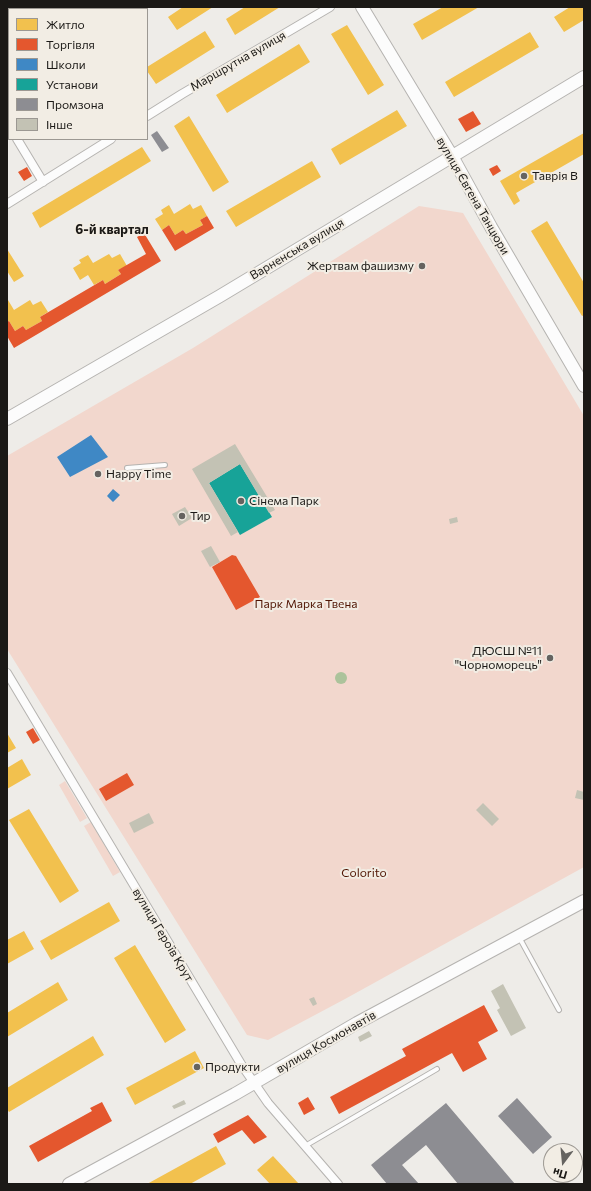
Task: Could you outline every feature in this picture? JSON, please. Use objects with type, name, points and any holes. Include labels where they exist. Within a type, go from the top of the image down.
[{"type":"street","name":"Маршрутна вулиця","points":[[148,115],[330,7]]},
{"type":"street","name":"вулиця Євгена Танцюри","points":[[362,7],[452,156],[491,227],[584,386]]},
{"type":"street","name":"Варненська вулиця","points":[[7,419],[220,296],[584,77]]},
{"type":"street","points":[[18,140],[43,182]]},
{"type":"street","points":[[7,204],[109,140]]},
{"type":"street","name":"вулиця Героїв Крут","points":[[7,673],[241,1064],[268,1103],[338,1184]]},
{"type":"street","name":"вулиця Космонавтів","points":[[69,1184],[254,1083],[364,1020],[584,901]]},
{"type":"lane","points":[[127,468],[165,465]]},
{"type":"lane","points":[[518,937],[559,1010]]},
{"type":"lane","points":[[304,1146],[437,1069]]},
{"type":"green space","name":"Парк Марка Твена","points":[[419,206],[463,213],[584,416],[584,867],[268,1040],[247,1035],[7,649],[7,456],[193,348]]},
{"type":"green space","points":[[65,781],[87,818],[80,822],[59,785]]},
{"type":"green space","points":[[91,822],[120,872],[113,876],[84,826]]},
{"type":"shaded area","points":[[341,672],[345,674],[347,678],[345,682],[341,684],[337,682],[335,678],[337,674]]},
{"type":"building: Житло","points":[[183,7],[213,7],[177,30],[168,17]]},
{"type":"building: Житло","points":[[245,7],[280,7],[235,35],[226,19]]},
{"type":"building: Житло","points":[[443,7],[479,7],[422,40],[413,24]]},
{"type":"building: Житло","points":[[570,7],[584,7],[584,20],[564,32],[554,17]]},
{"type":"building: Житло","points":[[347,25],[384,85],[368,95],[331,34]]},
{"type":"building: Житло","points":[[205,31],[215,47],[156,84],[148,72],[148,66]]},
{"type":"building: Житло","points":[[530,32],[539,47],[454,97],[445,82]]},
{"type":"building: Житло","points":[[299,44],[310,62],[227,113],[216,95]]},
{"type":"building: Житло","points":[[8,58],[8,80],[7,78]]},
{"type":"building: Житло","points":[[397,110],[407,126],[340,165],[331,149]]},
{"type":"building: Житло","points":[[189,116],[229,182],[213,192],[174,126]]},
{"type":"building: Житло","points":[[584,133],[584,154],[516,193],[520,201],[514,205],[500,181]]},
{"type":"building: Житло","points":[[142,147],[151,161],[40,228],[32,213]]},
{"type":"building: Житло","points":[[312,161],[321,177],[236,227],[226,211]]},
{"type":"building: Житло","points":[[190,204],[193,209],[201,205],[207,216],[200,220],[203,225],[186,234],[183,230],[175,235],[169,225],[162,230],[155,219],[163,214],[161,210],[169,205],[174,214]]},
{"type":"building: Житло","points":[[547,221],[584,283],[584,315],[582,316],[531,231]]},
{"type":"building: Житло","points":[[7,249],[24,276],[14,282],[7,271]]},
{"type":"building: Житло","points":[[109,254],[112,258],[120,254],[127,266],[118,270],[121,274],[105,284],[103,280],[94,285],[88,275],[80,280],[73,268],[81,263],[79,260],[88,255],[93,263]]},
{"type":"building: Житло","points":[[7,300],[14,310],[30,300],[33,305],[41,301],[48,312],[40,317],[42,321],[26,330],[23,326],[15,331],[9,321],[7,322]]},
{"type":"building: Житло","points":[[7,733],[16,748],[7,753]]},
{"type":"building: Житло","points":[[22,759],[31,775],[7,789],[7,768]]},
{"type":"building: Житло","points":[[29,809],[79,891],[60,903],[9,820]]},
{"type":"building: Житло","points":[[109,902],[120,921],[51,960],[40,941]]},
{"type":"building: Житло","points":[[24,931],[34,949],[7,964],[7,940]]},
{"type":"building: Житло","points":[[135,945],[186,1030],[165,1043],[114,958]]},
{"type":"building: Житло","points":[[58,982],[68,1000],[7,1037],[7,1013]]},
{"type":"building: Житло","points":[[93,1036],[104,1055],[9,1112],[7,1109],[7,1088]]},
{"type":"building: Житло","points":[[195,1051],[204,1068],[135,1105],[126,1088]]},
{"type":"building: Житло","points":[[216,1146],[226,1164],[190,1184],[147,1184]]},
{"type":"building: Житло","points":[[273,1156],[299,1184],[270,1184],[257,1170]]},
{"type":"building: Торгівля","points":[[473,111],[481,124],[466,132],[458,119]]},
{"type":"building: Торгівля","points":[[497,165],[501,171],[493,176],[489,169]]},
{"type":"building: Торгівля","points":[[27,167],[32,176],[24,181],[18,172]]},
{"type":"building: Торгівля","points":[[207,216],[214,228],[175,251],[162,230],[169,225],[175,235],[183,230],[186,234],[203,225],[200,220]]},
{"type":"building: Торгівля","points":[[144,233],[161,261],[14,348],[7,336],[7,322],[9,321],[15,331],[23,326],[26,330],[42,321],[40,317],[103,280],[105,284],[121,274],[118,270],[146,254],[137,237]]},
{"type":"building: Торгівля","points":[[232,555],[236,556],[260,597],[236,610],[212,567]]},
{"type":"building: Торгівля","points":[[33,728],[40,740],[33,744],[26,732]]},
{"type":"building: Торгівля","points":[[127,773],[134,785],[106,801],[99,789]]},
{"type":"building: Торгівля","points":[[484,1005],[498,1031],[478,1042],[487,1059],[463,1072],[452,1053],[339,1114],[330,1097],[406,1056],[402,1049]]},
{"type":"building: Торгівля","points":[[308,1097],[315,1109],[304,1115],[298,1103]]},
{"type":"building: Торгівля","points":[[102,1102],[112,1121],[38,1162],[29,1146],[92,1111],[90,1108]]},
{"type":"building: Торгівля","points":[[248,1115],[267,1137],[254,1144],[242,1130],[218,1143],[213,1134]]},
{"type":"building: Школи","points":[[91,435],[108,457],[70,477],[57,457]]},
{"type":"building: Школи","points":[[113,489],[120,495],[113,502],[107,496]]},
{"type":"building: Установи","name":"Сінема Парк","points":[[240,464],[272,517],[240,535],[209,483]]},
{"type":"building: Промзона","points":[[157,131],[169,148],[162,152],[151,135]]},
{"type":"building: Промзона","points":[[517,1098],[552,1137],[545,1143],[543,1143],[543,1145],[533,1154],[498,1116]]},
{"type":"building: Промзона","points":[[446,1103],[515,1184],[458,1184],[426,1145],[402,1165],[419,1184],[387,1184],[371,1165]]},
{"type":"building: Інше","points":[[235,444],[275,510],[269,513],[240,464],[209,483],[238,532],[231,536],[192,469]]},
{"type":"building: Інше","name":"Тир","points":[[185,507],[192,518],[179,526],[172,514]]},
{"type":"building: Інше","points":[[457,517],[458,522],[450,524],[449,519]]},
{"type":"building: Інше","points":[[211,546],[220,562],[210,567],[201,551]]},
{"type":"building: Інше","points":[[577,790],[584,792],[584,800],[575,798]]},
{"type":"building: Інше","points":[[483,803],[499,819],[492,826],[476,810]]},
{"type":"building: Інше","points":[[149,813],[154,823],[134,833],[129,823]]},
{"type":"building: Інше","points":[[503,984],[526,1028],[511,1036],[497,1010],[500,1008],[491,991]]},
{"type":"building: Інше","points":[[314,997],[317,1004],[313,1006],[309,999]]},
{"type":"building: Інше","points":[[369,1031],[372,1036],[360,1042],[358,1037]]},
{"type":"building: Інше","points":[[184,1100],[186,1104],[174,1109],[172,1106]]},
{"type":"place","name":"Таврія В","points":[[524,176]]},
{"type":"place","name":"Жертвам фашизму","points":[[422,266]]},
{"type":"place","name":"Happy Time","points":[[98,474]]},
{"type":"place","name":"Сінема Парк","points":[[241,501]]},
{"type":"place","name":"Тир","points":[[182,516]]},
{"type":"place","name":"ДЮСШ №11 \"Чорноморець\"","points":[[550,658]]},
{"type":"place","name":"Продукти","points":[[197,1067]]},
{"type":"district","name":"6-й квартал","points":[[112,230]]},
{"type":"park label","name":"Colorito","points":[[364,873]]}]
